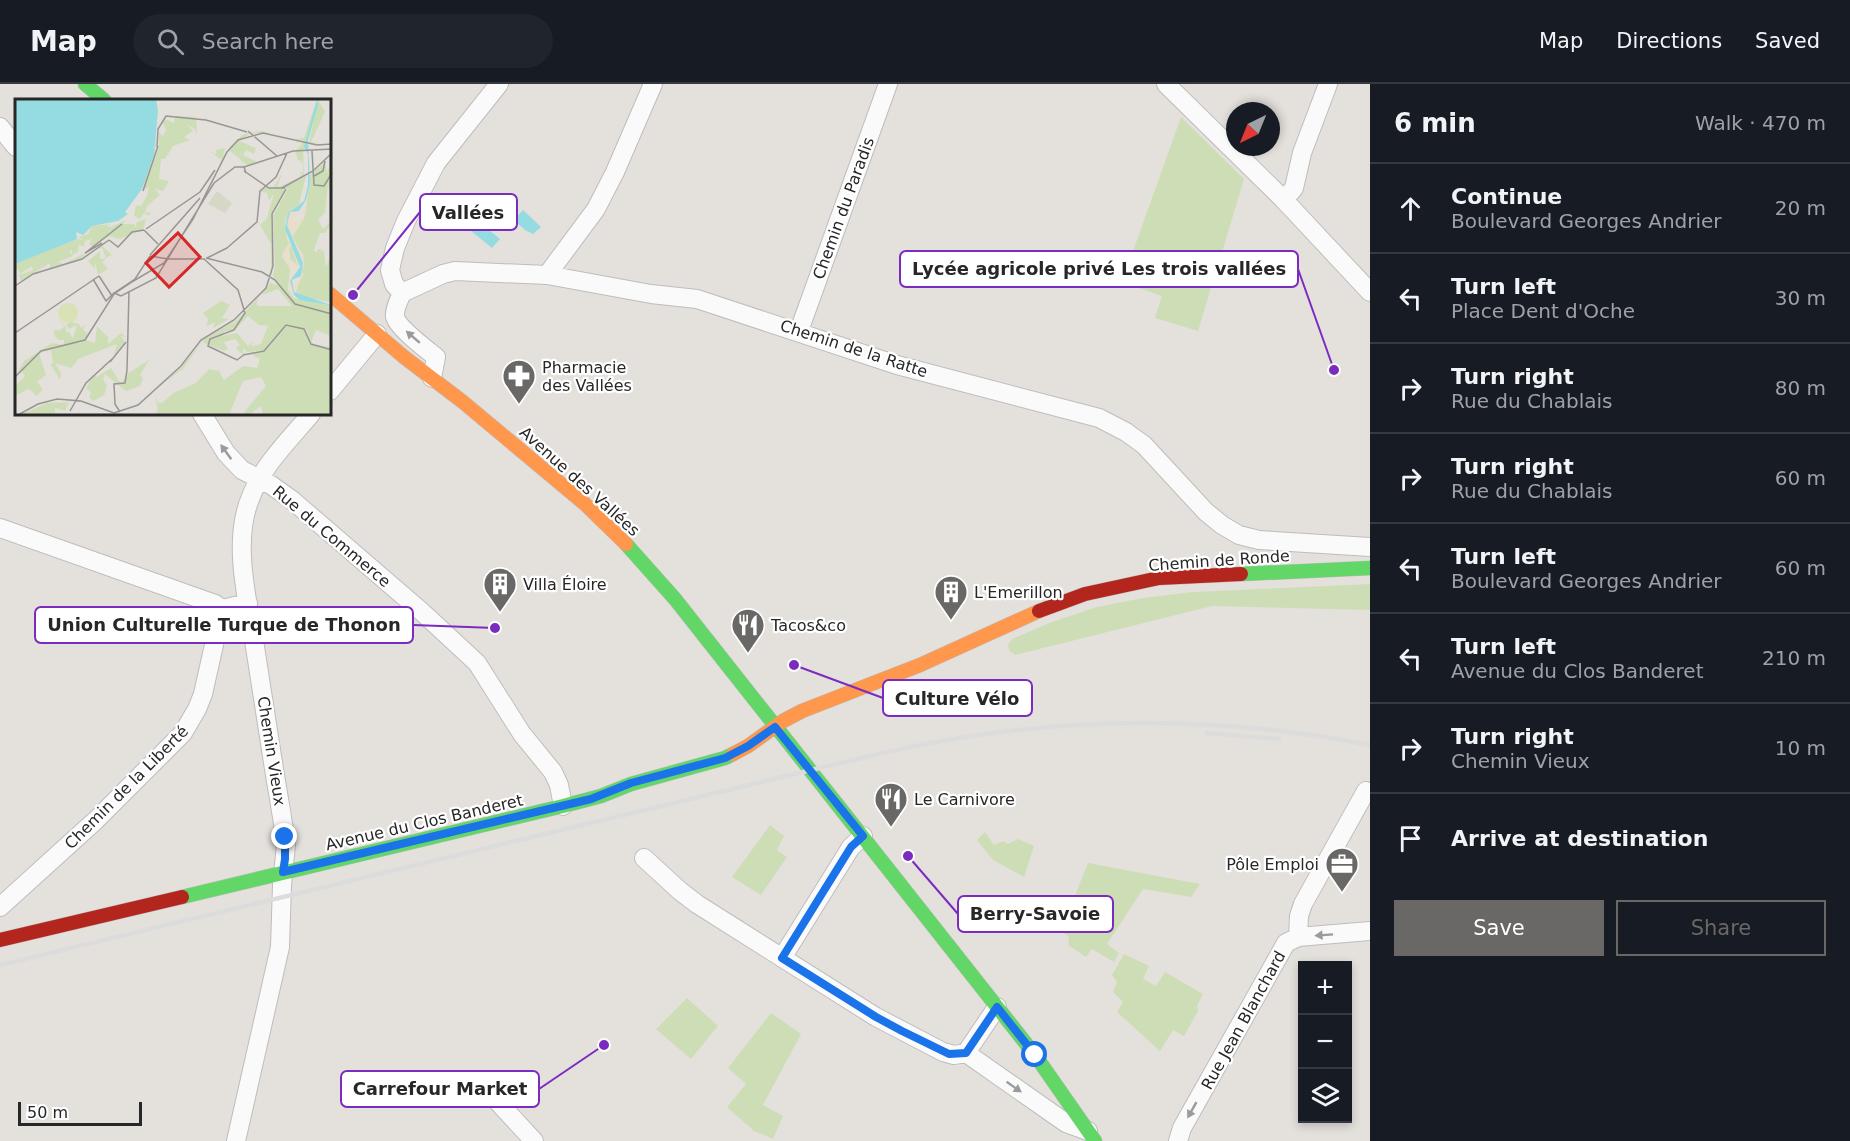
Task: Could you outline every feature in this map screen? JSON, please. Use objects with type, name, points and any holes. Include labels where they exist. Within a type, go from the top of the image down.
[{"type":"main road","points":[[85,84],[103,99]]},
{"type":"main road","name":"Avenue des Vallées","points":[[332,296],[504,436],[608,525],[675,599],[997,1007],[1091,1136]]},
{"type":"main road","name":"Chemin de Ronde","points":[[775,727],[802,711],[920,665],[1023,618],[1085,594],[1159,578],[1370,568]]},
{"type":"main road","name":"Avenue du Clos Banderet","points":[[0,940],[601,796],[631,783],[725,758],[748,746],[775,727]]},
{"type":"street","points":[[432,378],[436,357],[395,318],[396,307],[402,293],[394,284],[390,270],[395,248],[406,221],[436,163],[499,84]]},
{"type":"street","points":[[547,275],[596,209],[615,172],[653,84]]},
{"type":"street","name":"Chemin du Paradis","points":[[799,331],[888,84]]},
{"type":"street","points":[[1166,84],[1284,200],[1370,292]]},
{"type":"street","points":[[1284,200],[1294,188],[1302,153],[1328,84]]},
{"type":"street","points":[[0,127],[15,146]]},
{"type":"street","name":"Chemin de la Ratte","points":[[402,293],[442,274],[455,271],[547,275],[651,294],[697,299],[897,365],[1099,418],[1126,432],[1144,445],[1206,512],[1239,535],[1259,540],[1370,548]]},
{"type":"street","points":[[332,389],[377,334]]},
{"type":"street","name":"Rue du Commerce","points":[[203,416],[233,462],[242,470],[271,485],[292,500],[467,653],[485,675],[522,734],[553,772],[559,785],[563,806]]},
{"type":"street","name":"Chemin Vieux","points":[[236,1141],[280,947],[286,847],[248,603],[241,550],[243,527],[250,498],[268,466],[309,416]]},
{"type":"street","points":[[0,528],[215,604],[222,609],[248,603]]},
{"type":"street","name":"Chemin de la Liberté","points":[[0,907],[96,820],[183,733],[203,694],[222,609]]},
{"type":"street","points":[[1298,937],[1301,909],[1366,791]]},
{"type":"street","points":[[782,958],[851,847],[863,836]]},
{"type":"street","points":[[644,858],[688,898],[876,1017],[949,1054],[966,1053],[1066,1123],[1091,1136]]},
{"type":"street","name":"Rue Jean Blanchard","points":[[1178,1141],[1182,1128],[1283,946],[1298,937],[1370,931]]},
{"type":"street","points":[[966,1053],[997,1007]]},
{"type":"street","points":[[485,1088],[534,1141]]},
{"type":"green space","points":[[1181,117],[1244,179],[1220,259],[1215,257],[1210,272],[1215,274],[1198,331],[1155,318],[1162,296],[1122,282]]},
{"type":"green space","points":[[1370,584],[1370,610],[1212,606],[1015,655],[1009,650],[1008,644],[1012,639],[1052,622],[1097,607],[1143,598],[1193,592]]},
{"type":"green space","points":[[770,825],[784,836],[777,850],[787,857],[761,895],[732,877]]},
{"type":"green space","points":[[985,832],[994,845],[1003,841],[1008,844],[1018,839],[1034,846],[1024,877],[993,860],[977,840]]},
{"type":"green space","points":[[1088,863],[1200,884],[1191,897],[1143,889],[1107,944],[1119,953],[1114,962],[1092,949],[1086,957],[1068,945],[1069,937],[1062,932],[1079,900],[1074,898]]},
{"type":"green space","points":[[1124,954],[1149,966],[1143,979],[1156,986],[1165,972],[1203,994],[1197,1006],[1198,1011],[1184,1036],[1173,1030],[1160,1051],[1117,1012],[1123,1002],[1113,992],[1117,982],[1112,975]]},
{"type":"green space","points":[[687,998],[718,1026],[691,1059],[656,1029]]},
{"type":"green space","points":[[771,1013],[801,1034],[763,1105],[783,1116],[773,1139],[754,1131],[727,1107],[746,1084],[728,1068]]},
{"type":"water","points":[[523,210],[541,227],[533,234],[514,220]]},
{"type":"water","points":[[473,217],[500,239],[492,248],[465,226]]},
{"type":"railway","points":[[0,965],[939,741],[1062,726],[1124,723],[1247,728],[1370,745]]},
{"type":"railway","points":[[1207,733],[1279,739]]},
{"type":"traffic: fast","points":[[85,84],[103,99]]},
{"type":"traffic: fast","points":[[626,544],[675,599],[1035,1055],[1095,1141]]},
{"type":"traffic: fast","points":[[1241,574],[1370,568]]},
{"type":"traffic: fast","points":[[182,897],[563,806],[733,754]]},
{"type":"traffic: slow","points":[[332,296],[585,504],[626,544]]},
{"type":"traffic: slow","points":[[733,754],[802,711],[920,665],[1039,611]]},
{"type":"traffic: jam","points":[[1039,611],[1085,594],[1159,578],[1241,574]]},
{"type":"traffic: jam","points":[[0,940],[182,897]]},
{"type":"place","name":"Vallées","points":[[353,295]]},
{"type":"place","name":"Lycée agricole privé Les trois vallées","points":[[1334,370]]},
{"type":"place","name":"Pharmacie des Vallées","points":[[519,405]]},
{"type":"place","name":"Villa Éloire","points":[[500,613]]},
{"type":"place","name":"L'Emerillon","points":[[951,621]]},
{"type":"place","name":"Union Culturelle Turque de Thonon","points":[[495,628]]},
{"type":"place","name":"Tacos&co","points":[[748,654]]},
{"type":"place","name":"Culture Vélo","points":[[794,665]]},
{"type":"place","name":"Le Carnivore","points":[[891,828]]},
{"type":"place","name":"Berry-Savoie","points":[[908,856]]},
{"type":"place","name":"Pôle Emploi","points":[[1342,893]]},
{"type":"place","name":"Carrefour Market","points":[[604,1045]]},
{"type":"route","points":[[285,837],[283,872],[591,799],[631,783],[725,758],[737,753],[775,727],[863,836],[851,847],[782,958],[876,1017],[949,1054],[966,1053],[997,1007],[1035,1055]]}]
